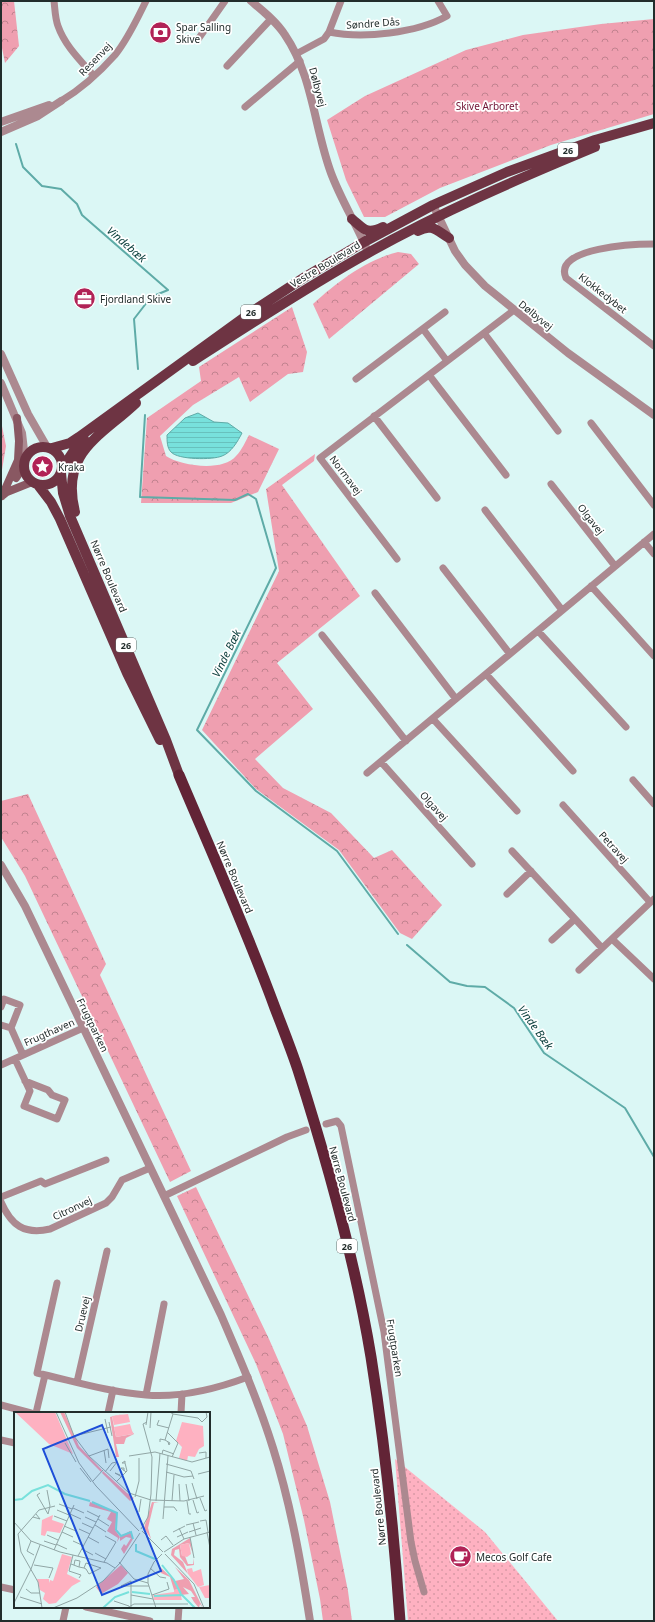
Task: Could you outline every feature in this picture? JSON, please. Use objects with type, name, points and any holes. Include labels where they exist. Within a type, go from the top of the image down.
[{"type":"highway","name":"Nørre Boulevard","points":[[179,775],[256,958],[298,1068],[334,1192],[356,1284],[371,1356],[384,1444],[393,1524],[400,1621]]},
{"type":"main road","name":"Vestre Boulevard","points":[[49,448],[70,443],[79,438],[254,311],[305,277],[364,242],[421,211],[507,172],[595,140],[654,123]]},
{"type":"main road","name":"Vestre Boulevard","points":[[62,470],[75,449],[88,435],[125,408],[136,403],[198,358],[310,286],[368,252],[437,216],[481,195],[630,130]]},
{"type":"main road","points":[[352,219],[368,231],[373,231],[407,215],[421,211]]},
{"type":"main road","points":[[348,264],[359,262],[426,227],[433,228],[449,238]]},
{"type":"main road","name":"26","points":[[102,589],[98,570],[75,513],[71,486],[73,473],[82,453],[89,443],[136,403]]},
{"type":"main road","points":[[4,495],[20,451],[17,418]]},
{"type":"main road","name":"26","points":[[42,446],[49,448],[60,456],[62,470],[54,482],[44,485],[35,483],[25,472],[24,462],[32,450],[42,446]]},
{"type":"main road","points":[[4,495],[24,462]]},
{"type":"main road","name":"Nørre Boulevard","points":[[62,470],[66,505],[163,733],[179,775]]},
{"type":"main road","points":[[4,495],[35,483]]},
{"type":"main road","name":"Nørre Boulevard","points":[[35,483],[51,502],[60,519],[127,673],[155,732],[179,775]]},
{"type":"street","points":[[54,1],[58,25],[64,39],[94,76]]},
{"type":"street","name":"Resenvej","points":[[1,132],[38,116],[61,102],[94,76],[116,54],[131,30],[146,1]]},
{"type":"street","points":[[199,38],[225,1]]},
{"type":"street","name":"Dølbyvej","points":[[251,1],[285,34],[298,57],[312,99],[321,141],[331,174],[368,252]]},
{"type":"street","points":[[298,57],[317,44],[329,32],[341,1]]},
{"type":"street","name":"Søndre Dås","points":[[329,32],[342,35],[399,33],[437,21],[447,16],[438,1]]},
{"type":"street","points":[[227,66],[271,19]]},
{"type":"street","name":"Dølbyvej","points":[[245,107],[298,57]]},
{"type":"street","name":"Resenvej","points":[[1,122],[61,102]]},
{"type":"street","name":"Dølbyvej","points":[[433,205],[437,216],[461,259],[484,286],[568,353],[654,415]]},
{"type":"street","name":"Klokkedybet","points":[[654,244],[631,244],[590,251],[573,258],[564,267],[566,278],[654,346]]},
{"type":"street","name":"Normavej","points":[[397,559],[320,458],[514,310]]},
{"type":"street","points":[[356,380],[445,312]]},
{"type":"street","points":[[422,329],[447,361]]},
{"type":"street","points":[[484,333],[558,431]]},
{"type":"street","points":[[1,354],[28,414],[49,448]]},
{"type":"street","points":[[429,375],[506,475]]},
{"type":"street","points":[[1,383],[17,418],[24,442],[24,462]]},
{"type":"street","points":[[374,416],[437,498]]},
{"type":"street","points":[[591,423],[654,505]]},
{"type":"street","name":"Olgavej","points":[[551,484],[615,566]]},
{"type":"street","points":[[485,510],[562,610]]},
{"type":"street","points":[[367,774],[654,534]]},
{"type":"street","points":[[644,542],[654,554]]},
{"type":"street","points":[[443,568],[510,654]]},
{"type":"street","points":[[591,586],[654,656]]},
{"type":"street","points":[[375,593],[456,699]]},
{"type":"street","points":[[538,631],[626,727]]},
{"type":"street","points":[[322,635],[406,741]]},
{"type":"street","points":[[486,674],[573,771]]},
{"type":"street","points":[[433,719],[517,811]]},
{"type":"street","name":"Olgavej","points":[[381,762],[472,864]]},
{"type":"street","points":[[633,780],[654,804]]},
{"type":"street","name":"Petravej","points":[[563,805],[652,900],[579,970]]},
{"type":"street","points":[[512,851],[602,948]]},
{"type":"street","name":"Frugtparken","points":[[1,865],[26,906],[221,1315],[248,1377],[273,1448],[288,1501],[301,1559],[310,1621]]},
{"type":"street","points":[[507,894],[531,871]]},
{"type":"street","points":[[552,940],[575,919]]},
{"type":"street","points":[[612,939],[654,979]]},
{"type":"street","name":"Frugthaven","points":[[1,1007],[4,999],[20,1005],[11,1028],[23,1055]]},
{"type":"street","name":"Frugthaven","points":[[1,1025],[11,1028]]},
{"type":"street","name":"Frugthaven","points":[[1,1065],[83,1028]]},
{"type":"street","points":[[15,1059],[25,1081],[30,1091],[24,1106],[57,1119],[65,1100],[52,1095],[48,1090],[25,1081]]},
{"type":"street","name":"Frugtparken","points":[[326,1124],[337,1121],[341,1126],[384,1332],[411,1542],[424,1592]]},
{"type":"street","points":[[164,1196],[306,1130]]},
{"type":"street","points":[[1,1197],[41,1181],[45,1184],[106,1160]]},
{"type":"street","name":"Citronvej","points":[[1,1202],[6,1214],[17,1225],[33,1231],[42,1231],[50,1229],[106,1203],[112,1197],[122,1180],[150,1168]]},
{"type":"street","name":"Druevej","points":[[77,1382],[107,1250]]},
{"type":"street","points":[[58,1283],[37,1373],[113,1390],[146,1395],[182,1394],[223,1386],[248,1377]]},
{"type":"street","points":[[146,1395],[164,1304]]},
{"type":"street","points":[[36,1412],[45,1375]]},
{"type":"street","points":[[108,1412],[113,1390]]},
{"type":"street","points":[[181,1412],[182,1394]]},
{"type":"street","points":[[1,1406],[27,1412]]},
{"type":"street","points":[[1,1440],[14,1443]]},
{"type":"street","points":[[1,1587],[14,1590]]},
{"type":"street","points":[[63,1621],[66,1608]]},
{"type":"street","points":[[99,1608],[136,1620],[150,1621]]},
{"type":"street","points":[[178,1621],[179,1608]]},
{"type":"shaded area","points":[[395,1459],[485,1532],[558,1621],[408,1621]]},
{"type":"green space","points":[[1,1],[14,1],[19,46],[5,63],[1,43]]},
{"type":"green space","name":"Skive Arboret","points":[[654,19],[654,114],[551,145],[440,188],[385,217],[364,217],[346,180],[327,120],[365,96],[466,50],[523,35],[601,24]]},
{"type":"green space","points":[[398,252],[411,254],[419,264],[329,339],[313,304],[342,280],[363,266]]},
{"type":"green space","points":[[292,307],[307,352],[303,372],[288,374],[250,402],[239,377],[193,405],[160,436],[166,456],[173,460],[191,465],[212,466],[230,461],[240,451],[249,435],[279,449],[258,492],[231,503],[141,503],[147,418],[201,381],[199,367]]},
{"type":"green space","points":[[1,421],[6,446],[1,476]]},
{"type":"green space","points":[[315,454],[314,461],[282,485],[360,596],[277,663],[313,709],[255,759],[283,788],[331,813],[374,858],[392,850],[442,905],[412,939],[400,933],[339,850],[256,789],[202,730],[279,571],[266,489]]},
{"type":"green space","points":[[28,794],[106,964],[100,975],[191,1171],[170,1182],[25,876],[1,837],[1,801]]},
{"type":"green space","points":[[196,1187],[269,1339],[307,1426],[330,1502],[348,1591],[352,1621],[323,1621],[304,1520],[283,1434],[256,1364],[177,1196]]},
{"type":"water","points":[[198,413],[214,422],[228,423],[242,433],[234,446],[222,456],[211,458],[188,458],[175,455],[171,452],[167,435],[185,418]]},
{"type":"waterway","name":"Vindebæk","points":[[16,144],[23,167],[42,186],[61,189],[77,204],[82,215],[168,290],[151,297],[134,319],[138,369]]},
{"type":"waterway","name":"Vinde Bæk","points":[[145,415],[140,497],[235,500],[248,494],[256,499],[276,568],[197,730],[256,791],[337,851],[398,934]]},
{"type":"waterway","name":"Vinde Bæk","points":[[407,945],[450,982],[467,986],[485,987],[514,1008],[544,1053],[625,1108],[654,1157]]},
{"type":"place","name":"Spar Salling Skive","points":[[161,33]]},
{"type":"place","name":"Fjordland Skive","points":[[84,299]]},
{"type":"place","name":"Kraka","points":[[43,467]]},
{"type":"place","name":"Mecos Golf Cafe","points":[[460,1557]]}]
